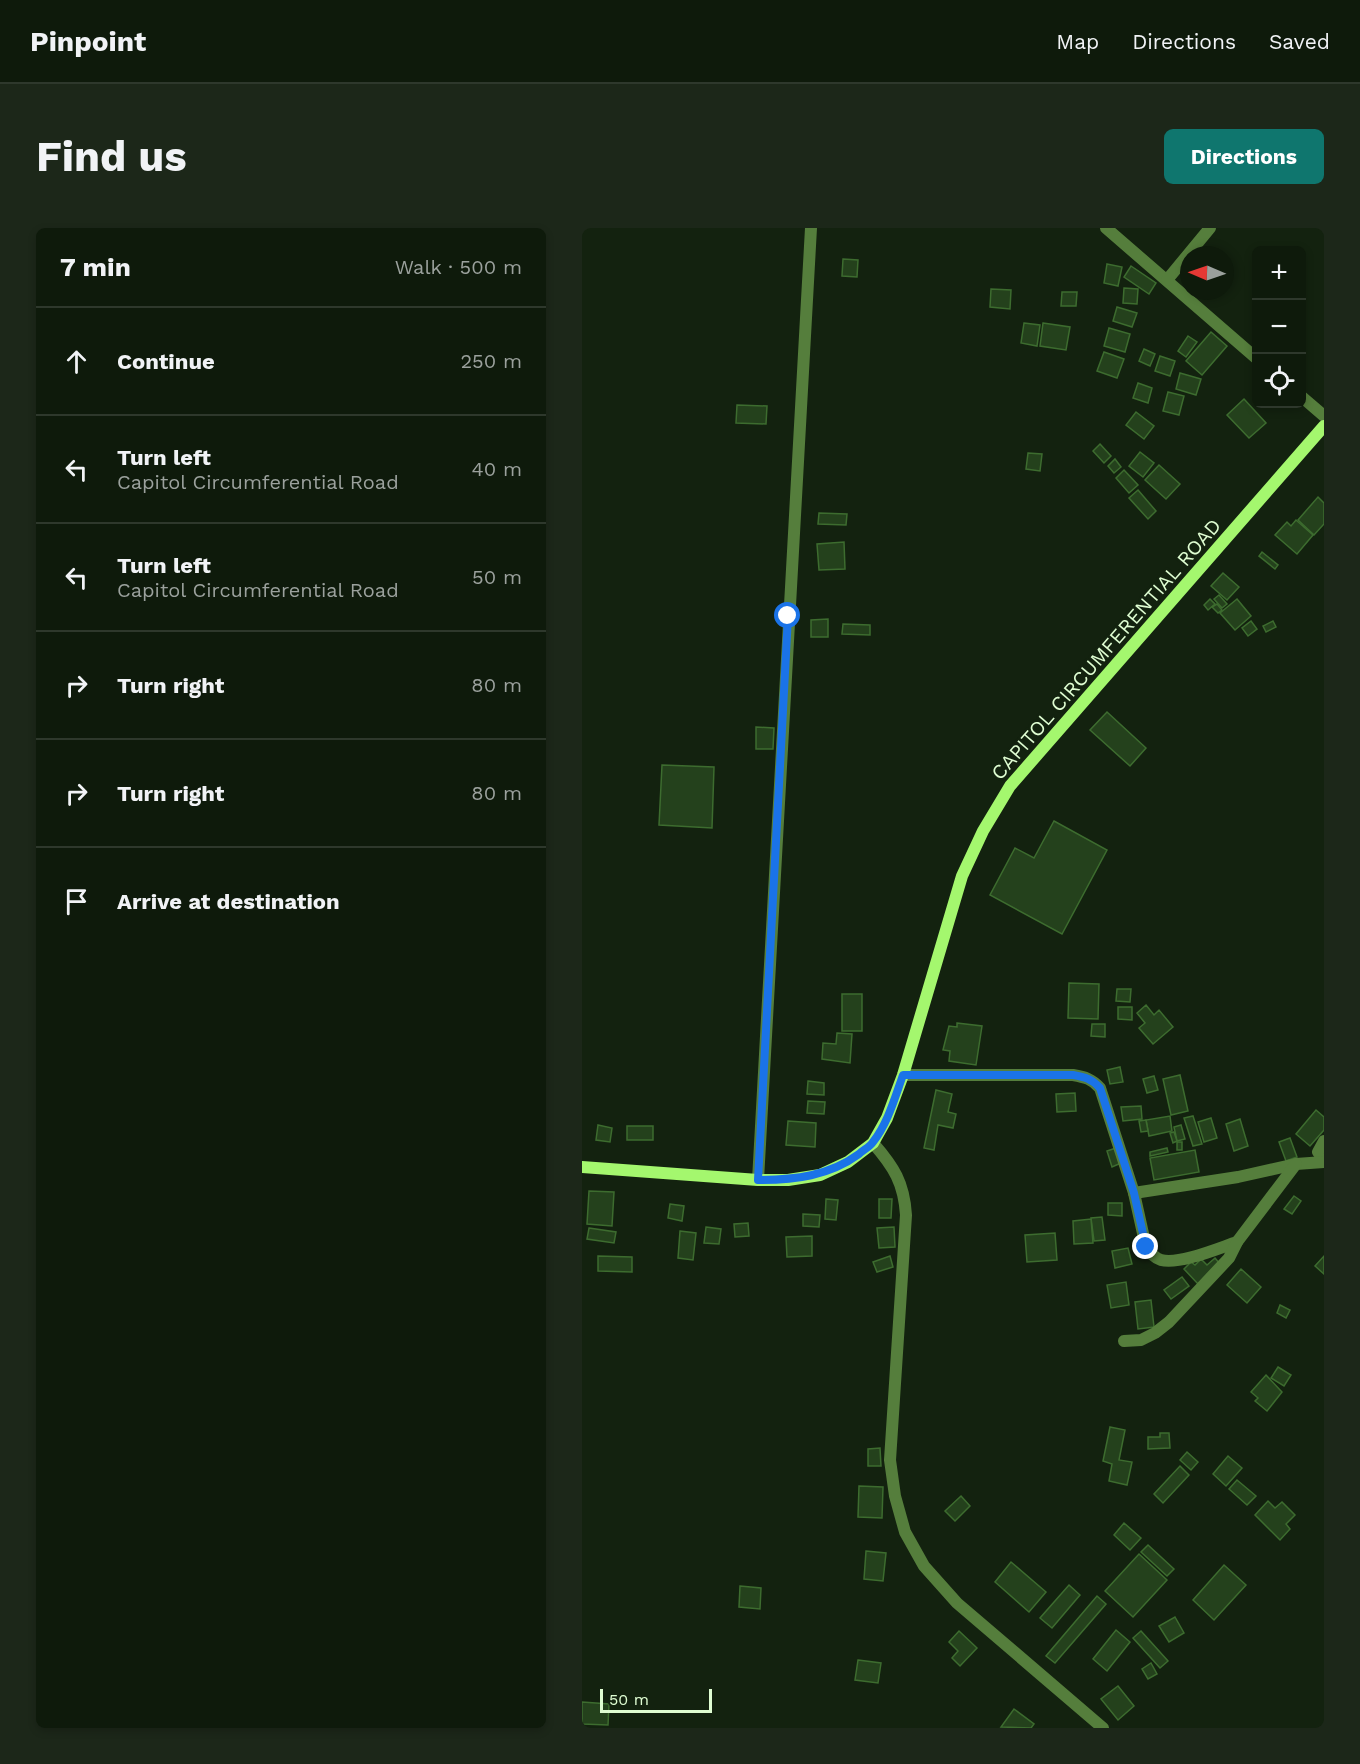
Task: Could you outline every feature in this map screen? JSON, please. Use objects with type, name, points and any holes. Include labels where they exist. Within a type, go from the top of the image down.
[{"type":"main road","name":"CAPITOL CIRCUMFERENTIAL ROAD","points":[[582,1167],[758,1180],[788,1180],[820,1174],[848,1162],[873,1143],[887,1118],[903,1075],[962,876],[983,831],[1010,786],[1324,426]]},
{"type":"street","points":[[758,1180],[811,228]]},
{"type":"street","points":[[1106,228],[1252,354]]},
{"type":"street","points":[[1167,280],[1210,228]]},
{"type":"street","points":[[1306,400],[1324,416]]},
{"type":"street","points":[[903,1075],[1073,1075],[1086,1077],[1100,1088],[1134,1193],[1146,1247],[1151,1254],[1161,1260],[1176,1260],[1237,1242]]},
{"type":"street","points":[[1134,1193],[1324,1161],[1318,1152],[1324,1141]]},
{"type":"street","points":[[873,1143],[895,1171],[902,1185],[905,1201],[906,1215],[890,1460],[895,1496],[905,1532],[924,1566],[957,1603],[1103,1728]]},
{"type":"street","points":[[1124,1341],[1141,1340],[1169,1322],[1229,1258],[1237,1242],[1296,1164]]},
{"type":"building","points":[[843,259],[858,260],[857,277],[842,276]]},
{"type":"building","points":[[1107,264],[1122,267],[1118,286],[1104,283]]},
{"type":"building","points":[[1131,266],[1156,283],[1149,294],[1124,277]]},
{"type":"building","points":[[1124,288],[1138,289],[1137,304],[1123,303]]},
{"type":"building","points":[[991,289],[1011,290],[1010,309],[990,307]]},
{"type":"building","points":[[1062,292],[1077,292],[1076,306],[1061,306]]},
{"type":"building","points":[[1117,307],[1137,313],[1132,327],[1113,321]]},
{"type":"building","points":[[1024,323],[1040,325],[1037,346],[1021,343]]},
{"type":"building","points":[[1043,323],[1070,327],[1066,350],[1040,346]]},
{"type":"building","points":[[1109,328],[1130,334],[1125,352],[1104,346]]},
{"type":"building","points":[[1211,332],[1227,346],[1202,375],[1186,361]]},
{"type":"building","points":[[1188,336],[1197,342],[1186,357],[1178,351]]},
{"type":"building","points":[[1144,349],[1155,354],[1150,366],[1139,361]]},
{"type":"building","points":[[1104,352],[1124,359],[1117,378],[1097,371]]},
{"type":"building","points":[[1160,356],[1175,361],[1170,376],[1155,371]]},
{"type":"building","points":[[1180,373],[1201,379],[1196,395],[1176,389]]},
{"type":"building","points":[[1138,383],[1152,388],[1148,403],[1133,398]]},
{"type":"building","points":[[1168,392],[1184,396],[1179,415],[1163,411]]},
{"type":"building","points":[[1244,399],[1266,423],[1249,438],[1227,415]]},
{"type":"building","points":[[737,405],[767,406],[766,424],[736,423]]},
{"type":"building","points":[[1136,412],[1154,426],[1144,439],[1126,425]]},
{"type":"building","points":[[1100,444],[1111,456],[1104,463],[1093,451]]},
{"type":"building","points":[[1140,452],[1154,463],[1143,477],[1129,466]]},
{"type":"building","points":[[1028,453],[1042,454],[1040,471],[1026,469]]},
{"type":"building","points":[[1115,459],[1121,467],[1114,473],[1108,466]]},
{"type":"building","points":[[1159,465],[1180,484],[1166,499],[1145,480]]},
{"type":"building","points":[[1124,470],[1138,485],[1129,493],[1116,478]]},
{"type":"building","points":[[1138,490],[1156,511],[1148,519],[1129,498]]},
{"type":"building","points":[[1318,497],[1324,503],[1324,524],[1314,535],[1298,520]]},
{"type":"building","points":[[819,513],[847,514],[846,525],[818,524]]},
{"type":"building","points":[[1296,520],[1313,535],[1297,554],[1275,535],[1287,522],[1291,526]]},
{"type":"building","points":[[844,542],[845,569],[819,570],[817,544]]},
{"type":"building","points":[[1262,552],[1278,565],[1275,569],[1259,556]]},
{"type":"building","points":[[1223,573],[1239,587],[1227,600],[1211,586]]},
{"type":"building","points":[[1219,595],[1227,604],[1222,608],[1214,599]]},
{"type":"building","points":[[1210,599],[1215,604],[1208,610],[1204,605]]},
{"type":"building","points":[[1237,599],[1251,616],[1235,630],[1220,613]]},
{"type":"building","points":[[1217,604],[1222,610],[1218,613],[1212,607]]},
{"type":"building","points":[[828,619],[828,637],[811,637],[811,620]]},
{"type":"building","points":[[1251,621],[1257,629],[1248,636],[1242,628]]},
{"type":"building","points":[[1273,621],[1276,627],[1266,632],[1263,626]]},
{"type":"building","points":[[843,624],[870,625],[870,635],[842,634]]},
{"type":"building","points":[[1107,712],[1146,748],[1130,766],[1090,730]]},
{"type":"building","points":[[756,727],[774,728],[773,749],[756,749]]},
{"type":"building","points":[[662,765],[714,767],[712,828],[659,825]]},
{"type":"building","points":[[1054,821],[1107,850],[1062,934],[990,895],[1015,848],[1034,858]]},
{"type":"building","points":[[1069,983],[1099,984],[1098,1019],[1068,1018]]},
{"type":"building","points":[[1117,989],[1131,989],[1130,1002],[1116,1001]]},
{"type":"building","points":[[842,994],[862,994],[862,1031],[842,1031]]},
{"type":"building","points":[[1146,1005],[1154,1015],[1159,1010],[1173,1027],[1153,1044],[1139,1028],[1145,1023],[1137,1013]]},
{"type":"building","points":[[1118,1007],[1132,1007],[1132,1020],[1118,1019]]},
{"type":"building","points":[[957,1023],[982,1026],[976,1065],[949,1061],[950,1051],[943,1050],[949,1026],[957,1027]]},
{"type":"building","points":[[1092,1024],[1105,1024],[1105,1037],[1091,1036]]},
{"type":"building","points":[[837,1033],[852,1034],[850,1063],[822,1059],[823,1043],[836,1044]]},
{"type":"building","points":[[1120,1067],[1123,1082],[1110,1084],[1107,1070]]},
{"type":"building","points":[[1180,1075],[1188,1111],[1171,1115],[1163,1079]]},
{"type":"building","points":[[1154,1076],[1158,1090],[1147,1093],[1143,1079]]},
{"type":"building","points":[[808,1081],[824,1083],[824,1095],[807,1094]]},
{"type":"building","points":[[936,1090],[952,1094],[948,1112],[956,1114],[953,1128],[938,1125],[934,1150],[924,1148]]},
{"type":"building","points":[[1075,1093],[1076,1111],[1057,1112],[1056,1094]]},
{"type":"building","points":[[808,1101],[825,1102],[824,1114],[807,1113]]},
{"type":"building","points":[[1141,1106],[1142,1119],[1123,1121],[1121,1107]]},
{"type":"building","points":[[1316,1110],[1324,1117],[1324,1130],[1310,1146],[1296,1134]]},
{"type":"building","points":[[1170,1116],[1172,1131],[1149,1136],[1146,1120]]},
{"type":"building","points":[[1193,1116],[1202,1144],[1193,1146],[1184,1118]]},
{"type":"building","points":[[1211,1118],[1217,1138],[1204,1142],[1198,1122]]},
{"type":"building","points":[[1240,1119],[1248,1146],[1234,1151],[1226,1124]]},
{"type":"building","points":[[1146,1120],[1148,1131],[1141,1132],[1139,1121]]},
{"type":"building","points":[[788,1121],[816,1123],[815,1147],[786,1145]]},
{"type":"building","points":[[598,1125],[612,1128],[610,1142],[596,1140]]},
{"type":"building","points":[[1181,1125],[1185,1139],[1177,1141],[1174,1127]]},
{"type":"building","points":[[627,1126],[653,1126],[653,1140],[627,1140]]},
{"type":"building","points":[[1174,1132],[1177,1141],[1173,1143],[1170,1133]]},
{"type":"building","points":[[1290,1138],[1297,1157],[1286,1161],[1279,1142]]},
{"type":"building","points":[[1177,1142],[1182,1142],[1182,1150],[1177,1150]]},
{"type":"building","points":[[1116,1148],[1121,1163],[1112,1167],[1107,1151]]},
{"type":"building","points":[[1167,1148],[1168,1152],[1150,1156],[1150,1152]]},
{"type":"building","points":[[1195,1150],[1199,1172],[1154,1180],[1150,1158]]},
{"type":"building","points":[[589,1191],[614,1192],[612,1226],[587,1224]]},
{"type":"building","points":[[1294,1196],[1301,1201],[1292,1214],[1284,1209]]},
{"type":"building","points":[[826,1199],[838,1200],[836,1220],[825,1219]]},
{"type":"building","points":[[879,1199],[892,1199],[891,1218],[879,1218]]},
{"type":"building","points":[[1108,1203],[1122,1203],[1122,1216],[1108,1215]]},
{"type":"building","points":[[670,1204],[684,1206],[682,1221],[668,1218]]},
{"type":"building","points":[[803,1214],[820,1215],[819,1227],[803,1226]]},
{"type":"building","points":[[1102,1217],[1105,1240],[1094,1241],[1091,1218]]},
{"type":"building","points":[[1091,1219],[1093,1243],[1074,1244],[1073,1221]]},
{"type":"building","points":[[748,1223],[749,1236],[735,1237],[734,1224]]},
{"type":"building","points":[[706,1227],[721,1229],[719,1244],[704,1243]]},
{"type":"building","points":[[894,1227],[895,1247],[879,1248],[877,1228]]},
{"type":"building","points":[[589,1228],[616,1232],[614,1243],[587,1239]]},
{"type":"building","points":[[680,1231],[696,1233],[693,1260],[678,1258]]},
{"type":"building","points":[[1055,1233],[1057,1260],[1027,1262],[1025,1235]]},
{"type":"building","points":[[812,1236],[812,1256],[787,1257],[786,1237]]},
{"type":"building","points":[[1128,1248],[1132,1264],[1115,1268],[1112,1251]]},
{"type":"building","points":[[598,1256],[632,1257],[632,1272],[598,1271]]},
{"type":"building","points":[[890,1256],[893,1267],[877,1272],[873,1262]]},
{"type":"building","points":[[1324,1256],[1324,1274],[1315,1266]]},
{"type":"building","points":[[1215,1258],[1220,1264],[1198,1284],[1184,1269],[1191,1262],[1195,1265],[1201,1259],[1207,1265]]},
{"type":"building","points":[[1241,1269],[1261,1287],[1247,1303],[1227,1285]]},
{"type":"building","points":[[1182,1277],[1189,1286],[1171,1299],[1164,1290]]},
{"type":"building","points":[[1126,1282],[1129,1305],[1111,1308],[1107,1285]]},
{"type":"building","points":[[1151,1300],[1154,1327],[1138,1329],[1135,1302]]},
{"type":"building","points":[[1280,1305],[1290,1310],[1286,1318],[1277,1313]]},
{"type":"building","points":[[1278,1367],[1291,1375],[1284,1386],[1271,1378]]},
{"type":"building","points":[[1266,1375],[1282,1392],[1267,1411],[1255,1401],[1258,1398],[1251,1392]]},
{"type":"building","points":[[1110,1427],[1125,1430],[1119,1460],[1132,1462],[1127,1485],[1109,1481],[1112,1464],[1103,1461]]},
{"type":"building","points":[[1160,1433],[1169,1433],[1170,1448],[1148,1449],[1148,1437],[1160,1437]]},
{"type":"building","points":[[880,1448],[881,1466],[868,1466],[868,1449]]},
{"type":"building","points":[[1187,1452],[1198,1462],[1191,1470],[1180,1460]]},
{"type":"building","points":[[1228,1456],[1242,1468],[1226,1486],[1213,1474]]},
{"type":"building","points":[[1180,1466],[1189,1475],[1163,1503],[1154,1494]]},
{"type":"building","points":[[1237,1480],[1256,1496],[1247,1505],[1229,1489]]},
{"type":"building","points":[[859,1486],[883,1487],[882,1518],[858,1517]]},
{"type":"building","points":[[961,1496],[970,1506],[955,1521],[945,1511]]},
{"type":"building","points":[[1268,1501],[1275,1508],[1282,1502],[1295,1515],[1286,1524],[1290,1529],[1280,1540],[1255,1515]]},
{"type":"building","points":[[1124,1523],[1141,1538],[1130,1550],[1114,1535]]},
{"type":"building","points":[[1148,1545],[1174,1569],[1167,1576],[1141,1552]]},
{"type":"building","points":[[866,1551],[886,1553],[883,1581],[864,1579]]},
{"type":"building","points":[[1139,1554],[1167,1580],[1133,1617],[1105,1591]]},
{"type":"building","points":[[1011,1562],[1046,1592],[1029,1612],[995,1582]]},
{"type":"building","points":[[1224,1565],[1246,1585],[1214,1620],[1193,1600]]},
{"type":"building","points":[[1069,1585],[1080,1595],[1052,1628],[1040,1618]]},
{"type":"building","points":[[740,1586],[761,1588],[760,1609],[739,1607]]},
{"type":"building","points":[[1097,1596],[1106,1604],[1055,1663],[1046,1656]]},
{"type":"building","points":[[1175,1617],[1184,1633],[1169,1642],[1159,1626]]},
{"type":"building","points":[[1116,1630],[1130,1642],[1107,1671],[1093,1659]]},
{"type":"building","points":[[959,1631],[977,1648],[960,1666],[952,1658],[958,1651],[949,1642]]},
{"type":"building","points":[[1141,1631],[1168,1661],[1160,1668],[1133,1638]]},
{"type":"building","points":[[858,1660],[881,1663],[878,1683],[855,1680]]},
{"type":"building","points":[[1151,1663],[1157,1674],[1148,1679],[1142,1669]]},
{"type":"building","points":[[1118,1686],[1134,1706],[1118,1720],[1101,1699]]},
{"type":"building","points":[[582,1702],[609,1704],[608,1725],[582,1724]]},
{"type":"building","points":[[1014,1709],[1034,1724],[1031,1728],[1001,1727]]},
{"type":"route","points":[[788,616],[758,1180],[788,1180],[820,1174],[848,1162],[873,1143],[887,1118],[903,1075],[1073,1075],[1086,1077],[1100,1088],[1134,1193],[1146,1247]]}]
